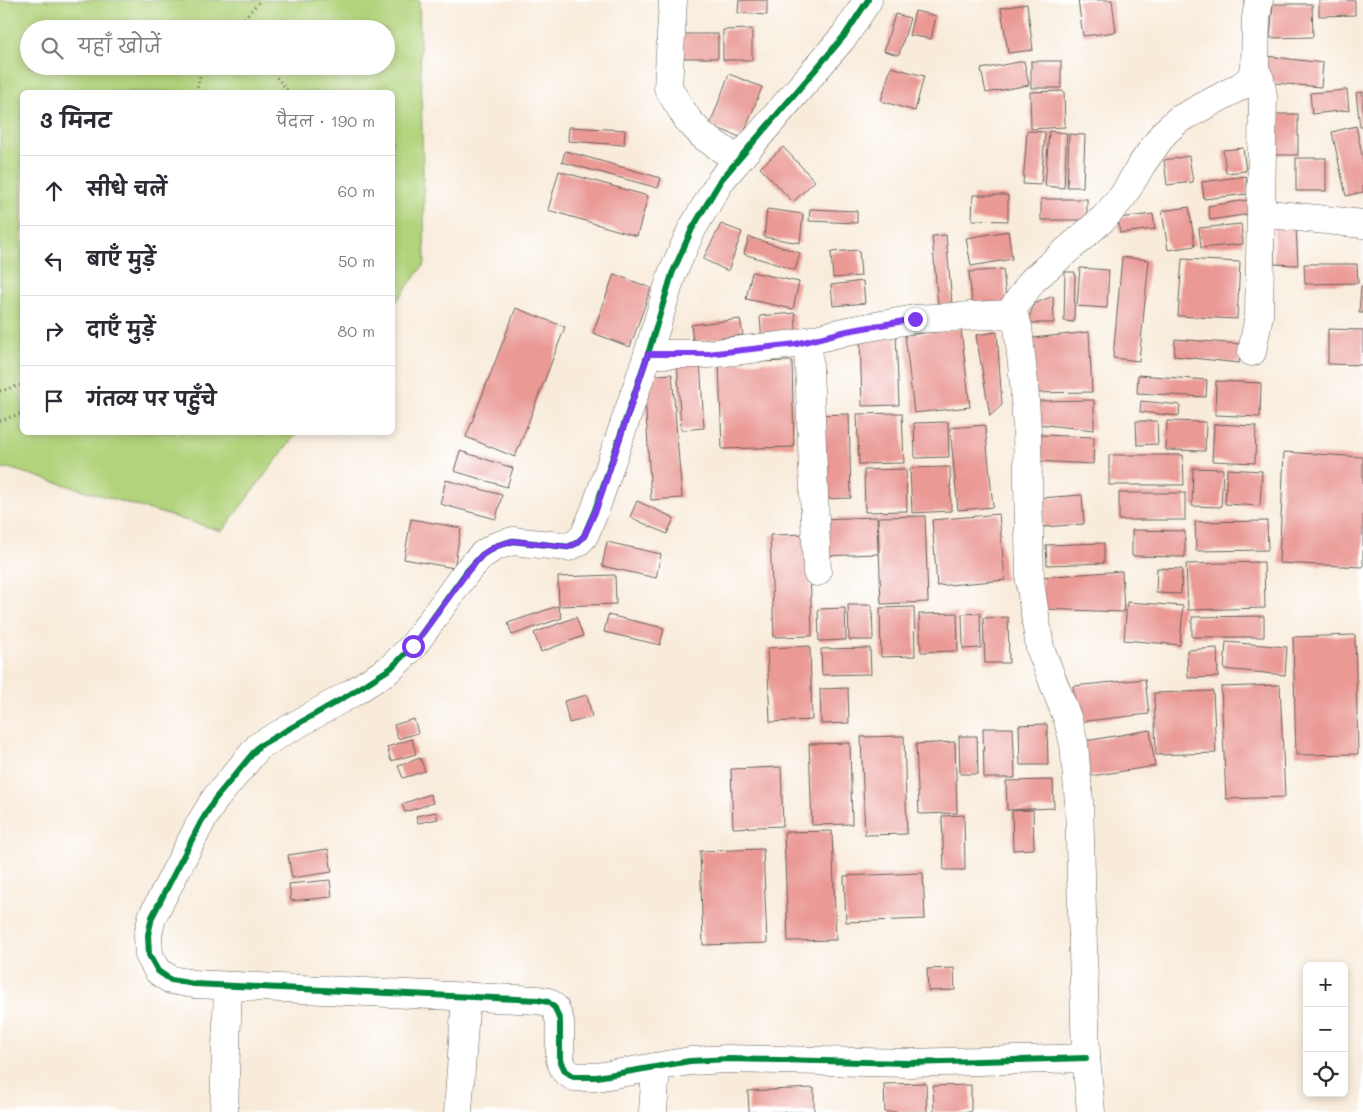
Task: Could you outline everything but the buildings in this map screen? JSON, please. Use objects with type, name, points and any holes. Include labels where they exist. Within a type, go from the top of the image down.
[{"type":"street","points":[[673,0],[668,88],[688,120],[703,136],[738,160]]},
{"type":"street","points":[[868,0],[845,35],[721,180],[692,229],[672,274],[648,354],[596,510],[584,536],[577,543],[568,547],[513,541],[496,546],[482,555],[413,646],[391,668],[259,746],[215,799],[201,822],[152,917],[148,935],[149,955],[158,971],[172,980],[194,984],[466,996],[548,1002],[555,1008],[560,1021],[560,1060],[565,1071],[574,1077],[597,1077],[690,1061],[729,1059],[908,1063],[1086,1058]]},
{"type":"street","points":[[1009,314],[1034,280],[1110,211],[1123,196],[1142,164],[1164,133],[1178,120],[1249,80],[1255,69],[1256,18],[1259,0]]},
{"type":"street","points":[[1252,352],[1259,315],[1261,213],[1262,96],[1260,79],[1255,69]]},
{"type":"street","points":[[1261,213],[1363,224]]},
{"type":"street","points":[[648,354],[707,354],[796,344],[882,324],[915,319],[1009,314],[1015,319],[1018,327],[1024,383],[1030,582],[1040,648],[1068,720],[1074,744],[1079,802],[1086,1058],[1091,1112]]},
{"type":"street","points":[[808,341],[817,572]]},
{"type":"street","points":[[224,1112],[228,986]]},
{"type":"street","points":[[458,1112],[466,996]]},
{"type":"street","points":[[653,1112],[656,1067]]},
{"type":"path","points":[[242,20],[261,0]]},
{"type":"path","points":[[196,90],[200,75]]},
{"type":"path","points":[[275,75],[288,90]]},
{"type":"path","points":[[0,391],[20,386]]},
{"type":"path","points":[[0,421],[20,414]]},
{"type":"green space","points":[[0,0],[419,0],[425,263],[395,303],[395,90],[20,90],[20,435],[295,435],[222,531],[8,468],[0,470]]},
{"type":"cycle path","points":[[868,0],[845,35],[721,180],[692,229],[672,274],[648,354],[595,510],[584,536],[577,543],[568,547],[513,541],[496,546],[482,555],[467,571],[413,646],[391,668],[352,693],[259,746],[215,799],[201,822],[152,917],[148,935],[149,955],[158,971],[171,980],[194,984],[548,1002],[555,1008],[560,1021],[560,1060],[565,1071],[574,1077],[597,1077],[690,1061],[729,1059],[908,1063],[1086,1058]]},
{"type":"route","points":[[413,646],[482,555],[496,546],[513,541],[568,547],[577,543],[584,536],[596,510],[648,354],[707,354],[796,344],[847,331],[915,319]]}]
